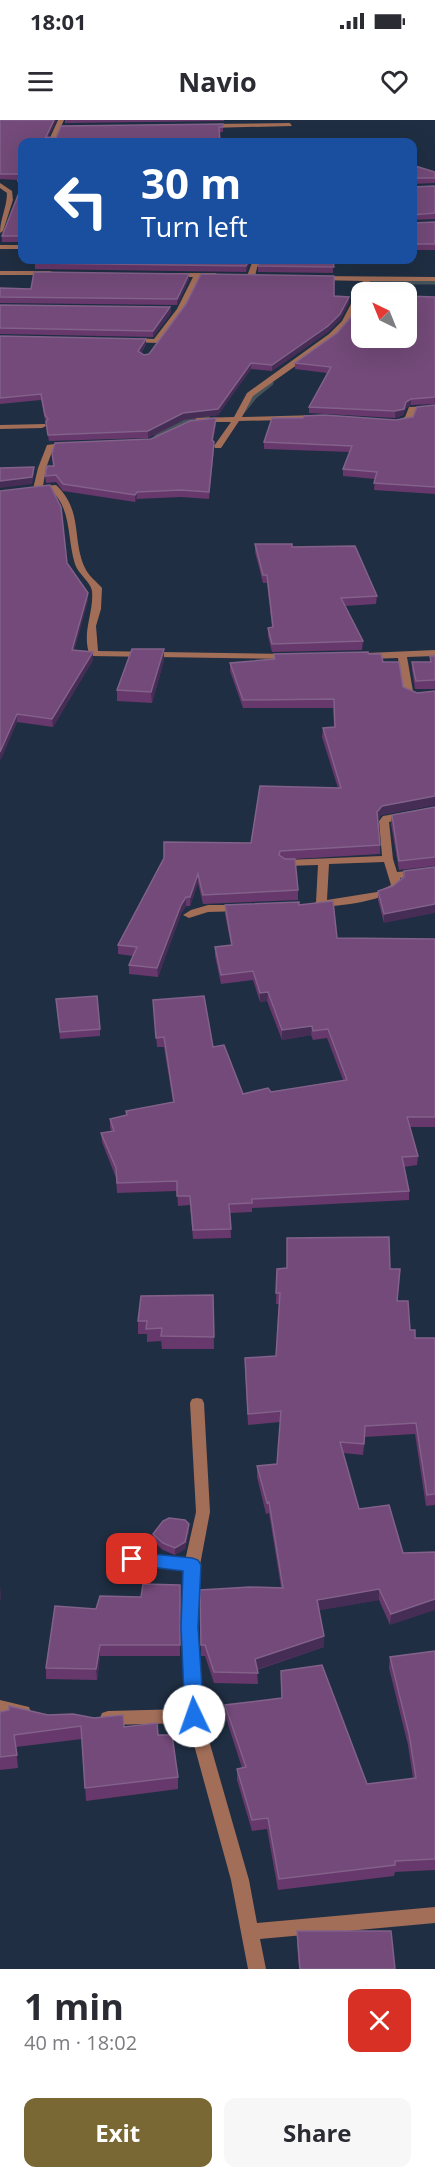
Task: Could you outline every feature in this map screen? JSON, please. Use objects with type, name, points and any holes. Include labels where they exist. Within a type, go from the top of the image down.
[{"type":"street","points":[[53,138],[61,123],[71,126]]},
{"type":"street","points":[[198,126],[290,125]]},
{"type":"street","points":[[0,185],[10,192],[10,200],[0,231]]},
{"type":"street","points":[[0,247],[18,247]]},
{"type":"street","points":[[251,276],[255,264]]},
{"type":"street","points":[[0,273],[58,274]]},
{"type":"street","points":[[163,275],[219,275]]},
{"type":"street","points":[[150,349],[180,309],[198,275]]},
{"type":"street","points":[[240,276],[262,276]]},
{"type":"street","points":[[309,277],[435,279]]},
{"type":"street","points":[[218,446],[231,429],[250,395],[258,387],[302,359],[332,336],[349,315],[367,279]]},
{"type":"street","points":[[168,309],[180,309]]},
{"type":"street","points":[[120,340],[156,340]]},
{"type":"street","points":[[392,422],[409,419],[411,410],[414,408],[435,408]]},
{"type":"street","points":[[186,424],[204,420],[324,417]]},
{"type":"street","points":[[0,427],[42,426]]},
{"type":"street","points":[[79,444],[53,445],[33,490],[53,487],[60,494],[75,536],[80,568],[97,588],[96,609],[91,626],[93,654],[303,657]]},
{"type":"street","points":[[32,469],[42,468]]},
{"type":"street","points":[[358,656],[435,653]]},
{"type":"street","points":[[402,655],[408,693],[416,696],[435,694]]},
{"type":"street","points":[[324,861],[315,904],[380,895],[397,885],[388,859],[384,821],[435,810]]},
{"type":"street","points":[[286,863],[388,859]]},
{"type":"street","points":[[393,876],[435,871]]},
{"type":"street","points":[[189,915],[196,910],[203,909],[254,908]]},
{"type":"street","points":[[197,1403],[203,1512],[192,1565],[189,1627],[194,1716],[240,1880],[257,1969]]},
{"type":"street","points":[[132,1559],[192,1565]]},
{"type":"street","points":[[0,1707],[39,1715]]},
{"type":"street","points":[[94,1719],[194,1716]]},
{"type":"street","points":[[251,1932],[435,1915]]},
{"type":"building","points":[[0,120],[54,120],[46,137],[56,138],[18,138],[18,174],[0,174]]},
{"type":"building","points":[[223,124],[223,127],[219,127],[220,138],[56,138],[61,126]]},
{"type":"building","points":[[417,167],[435,172],[435,178],[417,178]]},
{"type":"building","points":[[435,186],[435,213],[417,215],[417,187]]},
{"type":"building","points":[[18,195],[18,236],[2,236]]},
{"type":"building","points":[[435,222],[435,244],[417,244],[417,223]]},
{"type":"building","points":[[105,264],[247,264],[246,266]]},
{"type":"building","points":[[259,264],[334,264],[334,267],[258,266]]},
{"type":"building","points":[[34,272],[189,274],[177,299],[0,297],[0,288],[31,289]]},
{"type":"building","points":[[201,274],[334,276],[334,296],[349,297],[340,314],[328,326],[272,365],[251,363],[218,409],[183,413],[148,431],[48,435],[46,422],[48,419],[45,415],[41,394],[0,398],[0,336],[146,339],[138,351],[144,355],[149,354],[186,304]]},
{"type":"building","points":[[417,296],[435,297],[435,397],[411,399],[406,402],[404,409],[395,411],[309,407],[331,367],[295,363],[337,333],[351,317],[351,348],[417,348]]},
{"type":"building","points":[[0,305],[170,307],[153,331],[0,328]]},
{"type":"building","points":[[435,405],[435,487],[374,483],[377,472],[343,469],[352,446],[264,442],[272,418],[324,415],[396,420],[413,417],[417,407]]},
{"type":"building","points":[[216,418],[212,440],[214,442],[209,492],[181,490],[137,492],[135,495],[63,484],[56,475],[45,476],[47,466],[54,466],[52,453],[55,443],[151,439],[190,421]]},
{"type":"building","points":[[34,467],[32,477],[0,481],[0,468]]},
{"type":"building","points":[[50,485],[61,507],[67,563],[88,593],[72,650],[93,652],[52,719],[17,714],[0,752],[0,491]]},
{"type":"building","points":[[255,544],[292,544],[292,547],[355,546],[377,596],[341,598],[363,641],[272,644],[268,628],[273,627],[267,575],[263,575]]},
{"type":"building","points":[[132,649],[164,649],[151,692],[117,690]]},
{"type":"building","points":[[368,652],[369,654],[381,654],[383,662],[399,662],[403,687],[417,693],[435,691],[435,796],[382,806],[377,812],[380,845],[280,851],[279,855],[285,859],[295,859],[298,890],[203,895],[198,874],[190,897],[186,897],[181,905],[157,968],[129,965],[137,947],[118,945],[164,858],[164,842],[251,843],[260,786],[341,788],[323,728],[335,727],[334,699],[243,700],[230,663],[275,659],[274,654]]},
{"type":"building","points":[[430,656],[435,656],[435,680],[416,681],[412,662],[431,662]]},
{"type":"building","points":[[435,807],[435,857],[399,861],[392,815]]},
{"type":"building","points":[[435,867],[435,904],[384,914],[378,891],[393,886],[404,877],[404,871]]},
{"type":"building","points":[[333,901],[337,938],[435,939],[435,1117],[407,1117],[418,1156],[402,1157],[409,1191],[252,1199],[252,1203],[229,1204],[231,1229],[193,1230],[190,1196],[177,1196],[177,1181],[117,1183],[116,1168],[101,1133],[114,1131],[110,1119],[127,1115],[126,1111],[174,1102],[164,1037],[156,1038],[153,1000],[204,996],[213,1047],[224,1045],[243,1094],[268,1088],[271,1092],[347,1080],[328,1029],[313,1031],[312,1026],[282,1030],[268,992],[260,993],[253,971],[221,975],[215,947],[232,945],[225,905],[299,902],[299,905]]},
{"type":"building","points":[[97,996],[100,1029],[60,1032],[56,999]]},
{"type":"building","points":[[389,1237],[390,1269],[400,1269],[397,1301],[408,1301],[410,1330],[415,1330],[415,1338],[435,1338],[435,1494],[427,1495],[416,1423],[365,1426],[364,1444],[340,1442],[359,1509],[389,1505],[403,1553],[435,1552],[435,1599],[391,1614],[379,1589],[317,1600],[324,1636],[255,1659],[258,1673],[214,1672],[205,1645],[201,1645],[200,1590],[283,1588],[269,1502],[267,1503],[257,1466],[277,1464],[281,1411],[248,1414],[245,1358],[276,1356],[280,1293],[276,1293],[277,1269],[287,1268],[287,1238]]},
{"type":"building","points":[[213,1295],[214,1337],[161,1336],[162,1328],[146,1329],[147,1321],[138,1321],[141,1296]]},
{"type":"building","points":[[169,1518],[185,1520],[189,1524],[185,1542],[175,1548],[163,1543],[153,1534],[163,1521]]},
{"type":"building","points":[[143,1584],[180,1585],[180,1645],[100,1645],[96,1669],[46,1668],[55,1606],[96,1609],[100,1596],[141,1597]]},
{"type":"building","points":[[435,1651],[435,1859],[395,1861],[395,1865],[279,1879],[268,1818],[252,1820],[237,1769],[246,1767],[225,1705],[282,1698],[281,1671],[322,1665],[367,1784],[416,1778],[409,1734],[390,1657]]},
{"type":"building","points":[[9,1706],[48,1715],[73,1714],[94,1718],[123,1715],[124,1727],[157,1723],[158,1735],[172,1735],[178,1777],[85,1788],[81,1726],[14,1735],[17,1755],[0,1757],[0,1712],[9,1710]]},
{"type":"building","points":[[297,1931],[391,1931],[395,1969],[300,1969]]},
{"type":"waterway","points":[[417,282],[435,282]]},
{"type":"waterway","points":[[243,411],[255,396],[271,383]]},
{"type":"waterway","points":[[158,437],[188,422],[207,419]]},
{"type":"route","points":[[132,1559],[192,1565],[189,1627],[194,1716]]}]
